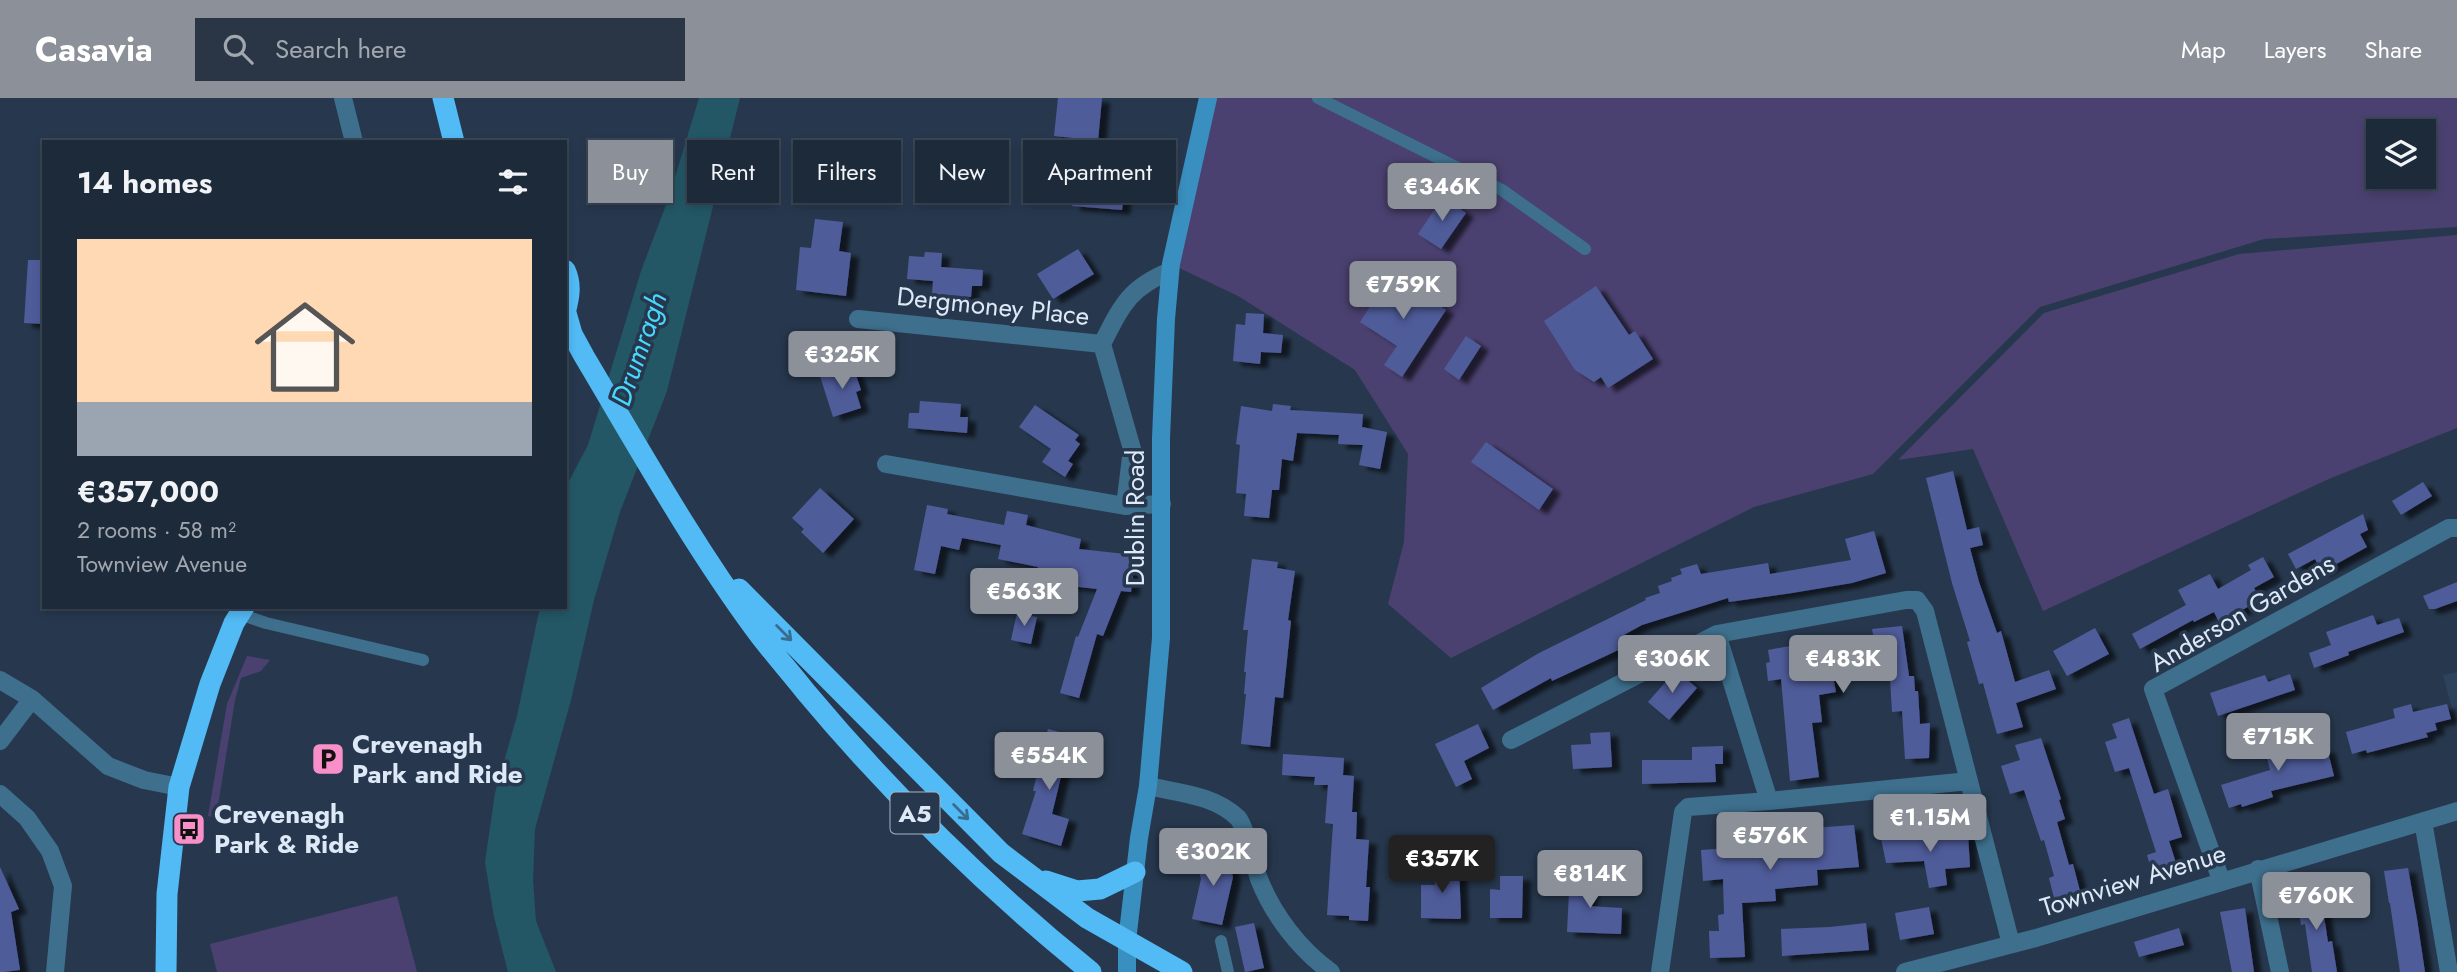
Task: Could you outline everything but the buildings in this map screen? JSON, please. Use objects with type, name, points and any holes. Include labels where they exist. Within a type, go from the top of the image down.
[{"type":"highway","points":[[443,98],[454,140]]},
{"type":"highway","name":"A5","points":[[567,275],[570,295],[567,306]]},
{"type":"highway","name":"A5","points":[[567,319],[588,363],[673,509],[759,634],[852,747],[928,825],[1047,936],[1091,972]]},
{"type":"highway","name":"A5","points":[[567,346],[588,363]]},
{"type":"highway","points":[[701,550],[1001,853],[1087,918],[1127,958],[1182,972]]},
{"type":"highway","points":[[166,972],[167,894],[179,787],[210,684],[233,623],[242,610]]},
{"type":"highway","points":[[1030,876],[1077,891],[1100,889],[1135,872]]},
{"type":"street","points":[[343,98],[354,140]]},
{"type":"street","name":"Dublin Road","points":[[1127,958],[1161,638],[1160,438],[1170,271],[1208,98]]},
{"type":"street","name":"Dergmoney Place","points":[[858,319],[1102,344],[1129,296],[1147,281],[1170,271]]},
{"type":"street","points":[[1102,344],[1132,449],[1125,506]]},
{"type":"street","points":[[886,464],[1125,506],[1162,504]]},
{"type":"street","name":"Anderson Gardens","points":[[2221,880],[2153,689],[2449,528],[2457,528]]},
{"type":"street","points":[[1511,740],[1717,634],[1917,600],[1925,611],[2011,944]]},
{"type":"street","points":[[1717,634],[1769,801]]},
{"type":"street","points":[[0,680],[32,699],[108,766],[144,780],[179,787]]},
{"type":"street","points":[[0,741],[32,699]]},
{"type":"street","points":[[1660,972],[1683,812],[1688,807],[1969,781]]},
{"type":"street","points":[[1147,786],[1205,798],[1240,820],[1260,882],[1282,922],[1313,959],[1331,972]]},
{"type":"street","points":[[0,794],[27,818],[50,852],[63,886],[55,972]]},
{"type":"street","name":"Townview Avenue","points":[[1905,972],[2011,944],[2457,811]]},
{"type":"street","points":[[2423,821],[2449,972]]},
{"type":"street","points":[[2258,869],[2280,972]]},
{"type":"lane","points":[[1318,98],[1502,190],[1585,249]]},
{"type":"lane","points":[[242,610],[266,623],[423,660]]},
{"type":"lane","points":[[1221,941],[1228,972]]},
{"type":"shaded area","points":[[1208,98],[2457,98],[2457,227],[2264,239],[2040,307],[1873,474],[1754,507],[1451,658],[1388,604],[1404,542],[1408,454],[1355,370],[1238,296],[1171,264]]},
{"type":"shaded area","points":[[2457,235],[2457,428],[2331,478],[2043,611],[1973,449],[1898,460],[2044,313],[2239,254]]},
{"type":"shaded area","points":[[247,656],[270,660],[261,671],[241,678],[216,818],[208,816],[227,704]]},
{"type":"shaded area","points":[[2457,672],[2457,728],[2443,675]]},
{"type":"shaded area","points":[[397,896],[417,972],[217,972],[210,944]]},
{"type":"water","name":"Drumragh","points":[[699,98],[740,98],[730,140],[687,140],[687,203],[714,203],[667,391],[620,512],[594,600],[571,700],[535,829],[533,880],[536,921],[556,972],[508,972],[494,917],[485,862],[495,793],[517,716],[540,609],[567,609],[567,487],[588,445],[641,271],[667,203],[673,203],[673,184]]},
{"type":"place","name":"Crevenagh Park and Ride","points":[[328,759]]},
{"type":"place","name":"Crevenagh Park & Ride","points":[[189,829]]}]
